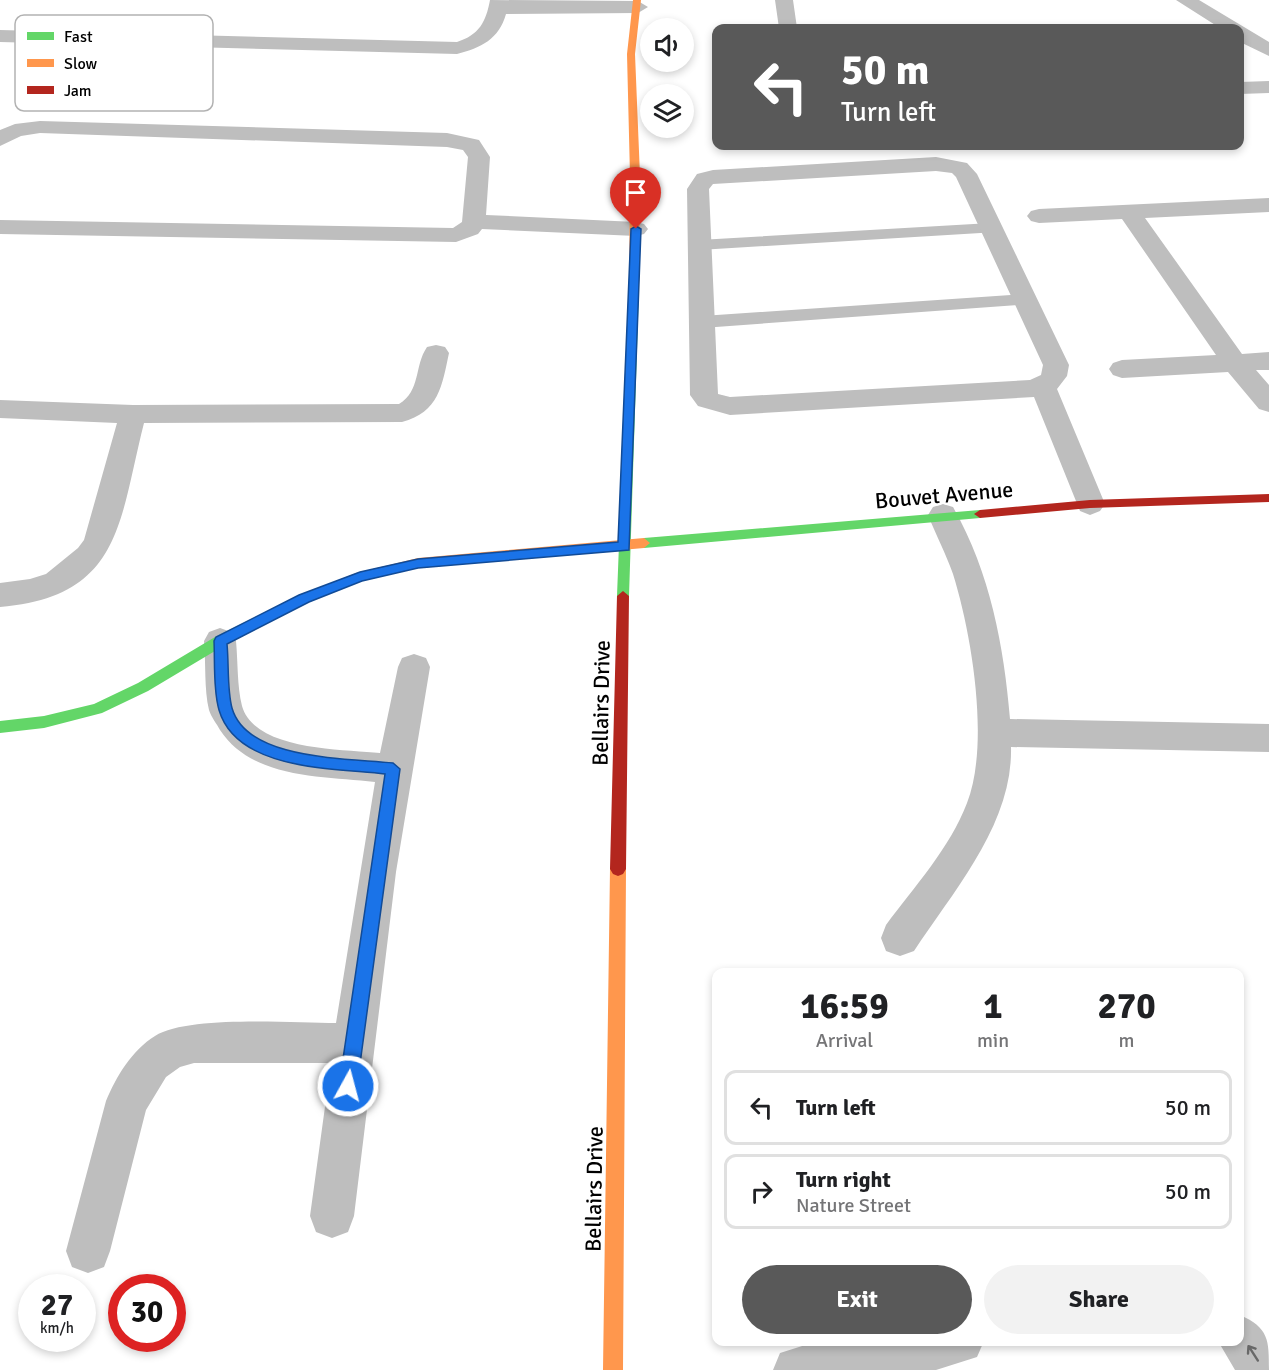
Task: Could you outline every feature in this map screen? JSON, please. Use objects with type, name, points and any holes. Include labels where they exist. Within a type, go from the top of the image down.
[{"type":"street","points":[[784,0],[787,24]]},
{"type":"street","points":[[1185,0],[1226,24]]},
{"type":"street","points":[[213,42],[457,48],[481,41],[488,34],[499,4],[638,4]]},
{"type":"street","name":"Bellairs Drive","points":[[615,4],[630,37]]},
{"type":"street","name":"Bellairs Drive","points":[[613,1370],[624,546],[636,229],[636,120],[630,37],[638,4]]},
{"type":"street","points":[[1244,35],[1269,50]]},
{"type":"street","points":[[0,36],[15,36]]},
{"type":"street","points":[[1244,88],[1269,87]]},
{"type":"street","points":[[0,139],[15,130],[40,128],[461,142],[477,150],[479,157],[474,222],[463,233],[449,236],[0,227]]},
{"type":"street","points":[[949,165],[966,174],[991,228],[1056,365],[1056,375],[1052,382],[1043,387],[721,406],[708,400],[704,395],[698,189],[705,179],[725,176],[949,165]]},
{"type":"street","points":[[1039,216],[1269,205]]},
{"type":"street","points":[[1129,212],[1236,364],[1269,403]]},
{"type":"street","points":[[474,222],[636,229]]},
{"type":"street","points":[[0,410],[133,414],[402,413],[419,404],[425,395],[436,353]]},
{"type":"street","points":[[1122,369],[1269,361]]},
{"type":"street","points":[[1043,387],[1090,504]]},
{"type":"street","points":[[0,595],[32,592],[52,585],[72,575],[87,560],[98,543],[133,414]]},
{"type":"street","name":"Bouvet Avenue","points":[[0,727],[44,722],[96,709],[143,687],[220,641],[304,598],[360,576],[418,563],[624,546],[943,515],[1090,504],[1269,498]]},
{"type":"street","points":[[900,938],[966,838],[986,802],[993,767],[993,733],[987,657],[967,573],[943,515]]},
{"type":"street","points":[[220,641],[226,710],[240,733],[263,750],[294,758],[393,769]]},
{"type":"street","points":[[332,1216],[353,1043],[393,769],[414,667]]},
{"type":"street","points":[[993,733],[1269,738]]},
{"type":"street","points":[[88,1251],[127,1101],[153,1063],[170,1049],[194,1043],[353,1043]]},
{"type":"street","points":[[1244,1344],[1263,1370]]},
{"type":"street","points":[[797,1370],[824,1363],[900,1363],[947,1346]]},
{"type":"lane","points":[[699,245],[991,228]]},
{"type":"lane","points":[[702,322],[1025,300]]},
{"type":"traffic: fast","points":[[623,596],[634,288]]},
{"type":"traffic: fast","points":[[644,543],[980,514]]},
{"type":"traffic: fast","points":[[0,727],[44,722],[97,709],[143,687],[220,641],[294,603]]},
{"type":"traffic: slow","points":[[634,288],[635,176],[631,54],[637,0]]},
{"type":"traffic: slow","points":[[294,603],[360,576],[418,563],[644,543]]},
{"type":"traffic: slow","points":[[613,1370],[618,869]]},
{"type":"traffic: jam","points":[[980,514],[1090,504],[1269,498]]},
{"type":"traffic: jam","points":[[618,869],[623,596]]},
{"type":"route","points":[[348,1086],[393,769],[294,758],[263,750],[240,733],[226,710],[220,641],[304,598],[360,576],[418,563],[624,546],[636,229]]}]
